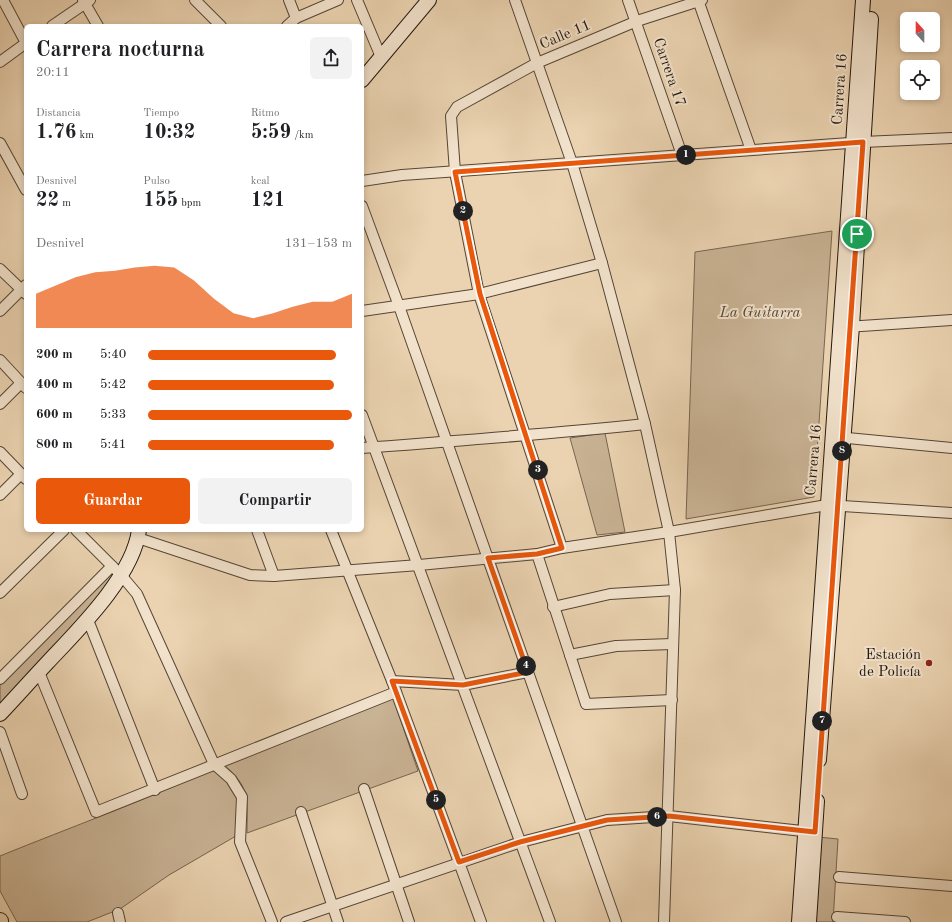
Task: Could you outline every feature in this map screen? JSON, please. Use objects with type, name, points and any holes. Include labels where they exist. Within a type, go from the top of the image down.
[{"type":"main road","points":[[364,78],[429,0]]},
{"type":"main road","name":"Carrera 16","points":[[799,922],[810,832],[846,327],[858,143],[863,0]]},
{"type":"main road","name":"Carrera 16","points":[[858,143],[872,0]]},
{"type":"main road","points":[[0,714],[88,620],[116,570],[139,534]]},
{"type":"main road","name":"Carrera 16","points":[[809,922],[810,832]]},
{"type":"street","points":[[3,0],[24,39]]},
{"type":"street","points":[[195,0],[219,24]]},
{"type":"street","points":[[289,0],[296,18]]},
{"type":"street","points":[[289,24],[296,18],[338,0]]},
{"type":"street","points":[[357,0],[381,57]]},
{"type":"street","points":[[515,0],[572,163],[602,263],[645,424],[669,532],[676,590],[672,644],[669,816],[664,922]]},
{"type":"street","name":"Carrera 17","points":[[628,0],[637,21],[682,155]]},
{"type":"street","points":[[700,0],[751,150]]},
{"type":"street","name":"Calle 11","points":[[455,172],[451,116],[457,107],[537,63],[637,21],[700,0]]},
{"type":"street","points":[[55,24],[86,1],[97,24]]},
{"type":"street","points":[[0,62],[24,44]]},
{"type":"street","points":[[364,181],[402,175],[751,150],[952,138]]},
{"type":"street","points":[[0,143],[24,186]]},
{"type":"street","points":[[455,172],[480,294],[562,548]]},
{"type":"street","points":[[364,211],[399,306],[616,922]]},
{"type":"street","points":[[364,311],[480,294],[602,263]]},
{"type":"street","points":[[0,269],[24,289]]},
{"type":"street","points":[[0,311],[24,291]]},
{"type":"street","points":[[846,327],[952,320]]},
{"type":"street","points":[[0,360],[24,386],[0,404]]},
{"type":"street","points":[[364,421],[373,448],[419,565],[550,922]]},
{"type":"street","points":[[364,448],[446,440],[527,436],[645,424]]},
{"type":"street","points":[[838,437],[952,448]]},
{"type":"street","points":[[0,452],[23,477],[0,495]]},
{"type":"street","points":[[139,534],[250,575],[274,576],[537,554],[562,548],[833,505],[952,513]]},
{"type":"street","points":[[0,593],[62,532]]},
{"type":"street","points":[[78,532],[116,570],[137,594],[214,764],[231,779],[242,797],[240,842],[272,922]]},
{"type":"street","points":[[258,532],[274,576]]},
{"type":"street","points":[[333,532],[392,681],[481,922]]},
{"type":"street","points":[[537,554],[586,704],[672,700]]},
{"type":"street","points":[[0,680],[116,570]]},
{"type":"street","points":[[554,607],[610,594],[676,590]]},
{"type":"street","points":[[88,620],[156,790]]},
{"type":"street","points":[[570,655],[616,646],[672,644]]},
{"type":"street","points":[[39,672],[96,812],[156,790],[214,764],[396,692]]},
{"type":"street","points":[[392,681],[463,685],[528,672]]},
{"type":"street","points":[[0,732],[22,794]]},
{"type":"street","points":[[364,789],[409,922]]},
{"type":"street","points":[[301,812],[338,922]]},
{"type":"street","points":[[286,922],[520,842],[582,825],[607,820],[669,816],[810,832]]},
{"type":"street","points":[[839,877],[952,886]]},
{"type":"street","points":[[837,917],[905,922]]},
{"type":"green space","name":"La Guitarra","points":[[832,231],[814,497],[686,519],[695,252]]},
{"type":"green space","points":[[605,433],[625,532],[597,535],[570,438]]},
{"type":"green space","points":[[111,570],[116,576],[84,617],[0,706],[0,683]]},
{"type":"green space","points":[[393,698],[418,771],[247,833],[246,794],[239,780],[223,764]]},
{"type":"green space","points":[[213,769],[228,781],[238,798],[236,836],[169,875],[120,909],[87,922],[17,922],[0,891],[0,856],[134,803]]},
{"type":"green space","points":[[818,837],[838,839],[833,922],[813,922]]},
{"type":"place","name":"Estación de Policía","points":[[929,663]]},
{"type":"route","points":[[863,142],[857,234],[852,326],[818,771],[815,832],[669,816],[607,820],[582,825],[520,842],[459,862],[392,681],[463,685],[528,672],[488,558],[537,554],[562,548],[480,294],[455,172],[863,142]]}]
